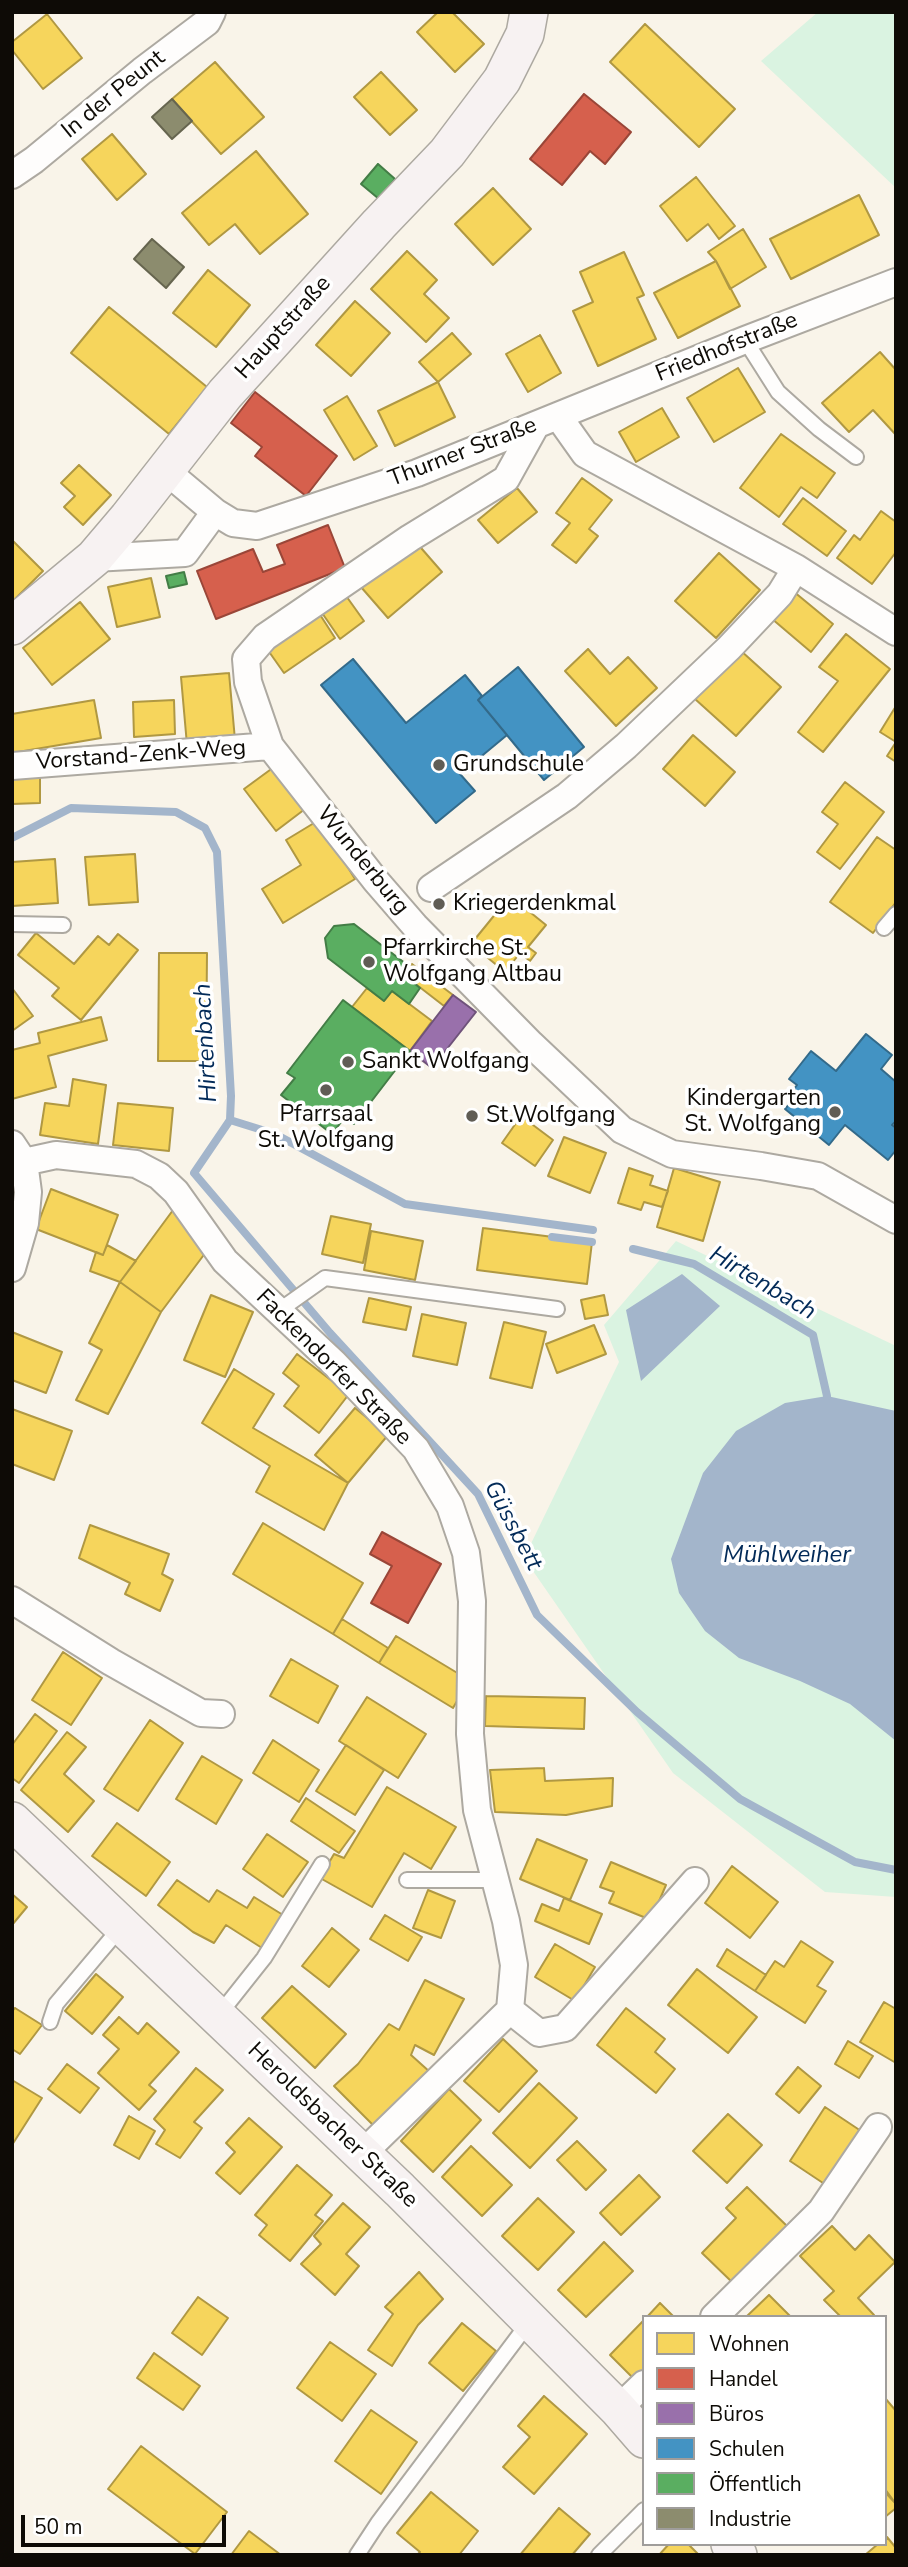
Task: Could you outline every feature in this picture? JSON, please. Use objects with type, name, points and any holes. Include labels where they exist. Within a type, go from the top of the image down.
[{"type":"street","name":"In der Peunt","points":[[12,175],[207,22],[212,12]]},
{"type":"street","name":"Hauptstraße","points":[[12,626],[94,558],[225,394],[447,153],[502,80],[525,34],[529,12]]},
{"type":"street","name":"Friedhofstraße","points":[[547,420],[896,282]]},
{"type":"street","name":"Thurner Straße","points":[[165,470],[215,512],[233,523],[257,526],[417,473],[547,420],[585,454],[796,568],[896,632]]},
{"type":"street","name":"Wunderburg","points":[[547,420],[506,479],[410,538],[265,637],[246,659],[248,682],[270,746],[376,881],[415,926],[522,1035],[622,1130],[672,1154],[818,1177],[892,1217]]},
{"type":"street","points":[[94,558],[185,553],[215,512]]},
{"type":"street","points":[[430,888],[567,796],[626,746],[737,639],[779,594],[796,568]]},
{"type":"street","name":"Vorstand-Zenk-Weg","points":[[12,766],[270,746]]},
{"type":"street","points":[[12,1268],[24,1223],[28,1192],[18,1153]]},
{"type":"street","name":"Fackendorfer Straße","points":[[18,1153],[136,1164],[159,1176],[176,1192],[225,1261],[334,1363],[416,1449],[450,1506],[466,1553],[472,1601],[470,1734],[477,1810],[506,1921],[514,1965],[510,2010]]},
{"type":"street","points":[[12,1600],[111,1662],[201,1713],[221,1714]]},
{"type":"street","name":"Heroldsbacher Straße","points":[[12,1821],[362,2154],[531,2320],[631,2396],[642,2432]]},
{"type":"street","points":[[362,2154],[510,2010],[539,2033],[565,2028],[695,1881]]},
{"type":"street","points":[[716,2315],[821,2211],[878,2127]]},
{"type":"lane","points":[[745,340],[778,392],[819,429],[856,457]]},
{"type":"lane","points":[[884,928],[896,914]]},
{"type":"lane","points":[[12,924],[63,925]]},
{"type":"lane","points":[[277,1311],[325,1278],[557,1309]]},
{"type":"lane","points":[[218,2017],[264,1958],[322,1864]]},
{"type":"lane","points":[[407,1880],[494,1880]]},
{"type":"lane","points":[[50,2022],[56,2004],[121,1926]]},
{"type":"lane","points":[[357,2555],[378,2523],[531,2320]]},
{"type":"lane","points":[[599,2555],[642,2512]]},
{"type":"green space","points":[[818,12],[896,12],[896,188],[761,61]]},
{"type":"green space","points":[[676,1241],[896,1346],[896,1897],[825,1892],[673,1773],[524,1558],[619,1362],[604,1325]]},
{"type":"water","points":[[682,1274],[720,1306],[641,1381],[626,1310]]},
{"type":"water","name":"Mühlweiher","points":[[827,1396],[896,1411],[896,1741],[850,1704],[800,1681],[739,1658],[705,1631],[679,1593],[671,1559],[703,1473],[736,1431],[785,1403]]},
{"type":"building: Wohnen","points":[[438,12],[452,12],[484,44],[455,72],[417,32]]},
{"type":"building: Wohnen","points":[[47,14],[82,58],[43,89],[12,50],[12,42]]},
{"type":"building: Wohnen","points":[[645,24],[735,109],[699,147],[610,62]]},
{"type":"building: Wohnen","points":[[215,62],[264,117],[221,154],[172,99]]},
{"type":"building: Wohnen","points":[[381,72],[417,110],[390,135],[354,97]]},
{"type":"building: Wohnen","points":[[112,134],[146,174],[117,200],[82,159]]},
{"type":"building: Wohnen","points":[[256,151],[308,214],[260,254],[235,224],[209,245],[182,213]]},
{"type":"building: Wohnen","points":[[696,177],[735,226],[719,239],[708,224],[687,241],[660,206]]},
{"type":"building: Wohnen","points":[[493,188],[531,229],[493,265],[455,224]]},
{"type":"building: Wohnen","points":[[859,195],[879,235],[791,279],[770,239]]},
{"type":"building: Wohnen","points":[[743,229],[766,267],[730,289],[716,261],[708,252]]},
{"type":"building: Wohnen","points":[[407,251],[437,280],[424,294],[449,318],[426,342],[371,289]]},
{"type":"building: Wohnen","points":[[624,252],[644,295],[637,298],[656,339],[598,366],[573,311],[593,302],[580,272]]},
{"type":"building: Wohnen","points":[[716,261],[740,306],[678,338],[654,293]]},
{"type":"building: Wohnen","points":[[208,270],[250,305],[216,347],[173,313]]},
{"type":"building: Wohnen","points":[[355,301],[390,333],[351,376],[316,345]]},
{"type":"building: Wohnen","points":[[109,307],[207,387],[169,434],[71,353]]},
{"type":"building: Wohnen","points":[[452,333],[471,354],[438,382],[419,362]]},
{"type":"building: Wohnen","points":[[540,335],[561,373],[528,392],[506,354]]},
{"type":"building: Wohnen","points":[[880,352],[896,370],[896,435],[873,410],[849,432],[822,403]]},
{"type":"building: Wohnen","points":[[738,368],[765,412],[714,442],[687,398]]},
{"type":"building: Wohnen","points":[[438,382],[455,417],[395,446],[378,411]]},
{"type":"building: Wohnen","points":[[347,396],[377,446],[354,460],[324,410]]},
{"type":"building: Wohnen","points":[[662,408],[679,437],[636,462],[619,432]]},
{"type":"building: Wohnen","points":[[781,434],[835,473],[817,498],[801,487],[779,517],[740,488]]},
{"type":"building: Wohnen","points":[[79,465],[111,495],[83,525],[64,507],[75,496],[61,483]]},
{"type":"building: Wohnen","points":[[582,478],[612,500],[589,529],[598,536],[576,563],[552,545],[570,523],[556,513]]},
{"type":"building: Wohnen","points":[[517,488],[537,512],[498,543],[478,520]]},
{"type":"building: Wohnen","points":[[803,498],[846,531],[827,556],[783,524]]},
{"type":"building: Wohnen","points":[[881,511],[896,522],[896,552],[872,584],[837,558],[854,535],[860,540]]},
{"type":"building: Wohnen","points":[[12,540],[43,571],[12,602]]},
{"type":"building: Wohnen","points":[[415,541],[442,572],[388,618],[361,587]]},
{"type":"building: Wohnen","points":[[719,553],[760,590],[716,638],[675,601]]},
{"type":"building: Wohnen","points":[[151,578],[160,617],[117,627],[108,587]]},
{"type":"building: Wohnen","points":[[793,591],[833,624],[811,652],[771,618]]},
{"type":"building: Wohnen","points":[[344,593],[364,621],[340,639],[320,610]]},
{"type":"building: Wohnen","points":[[80,602],[110,639],[52,685],[23,648]]},
{"type":"building: Wohnen","points":[[317,610],[335,638],[284,673],[265,646]]},
{"type":"building: Wohnen","points":[[846,634],[890,669],[823,752],[798,732],[838,681],[819,667]]},
{"type":"building: Wohnen","points":[[588,649],[610,674],[628,657],[657,688],[616,726],[565,671]]},
{"type":"building: Wohnen","points":[[740,650],[781,687],[736,736],[695,699]]},
{"type":"building: Wohnen","points":[[229,673],[235,740],[187,745],[181,677]]},
{"type":"building: Wohnen","points":[[94,700],[101,738],[12,753],[12,714]]},
{"type":"building: Wohnen","points":[[174,700],[175,734],[134,737],[133,702]]},
{"type":"building: Wohnen","points":[[896,706],[896,742],[880,732]]},
{"type":"building: Wohnen","points":[[693,735],[735,772],[705,806],[663,769]]},
{"type":"building: Wohnen","points":[[896,742],[896,762],[887,756]]},
{"type":"building: Wohnen","points":[[274,767],[305,809],[276,831],[244,789]]},
{"type":"building: Wohnen","points":[[40,777],[40,803],[12,804],[12,778]]},
{"type":"building: Wohnen","points":[[845,782],[884,812],[840,869],[817,852],[838,824],[822,812]]},
{"type":"building: Wohnen","points":[[319,820],[355,879],[283,923],[262,889],[301,865],[286,840]]},
{"type":"building: Wohnen","points":[[877,837],[896,850],[896,902],[873,933],[830,902]]},
{"type":"building: Wohnen","points":[[135,854],[138,902],[89,905],[85,857]]},
{"type":"building: Wohnen","points":[[55,859],[58,903],[12,906],[12,862]]},
{"type":"building: Wohnen","points":[[510,896],[546,925],[528,947],[536,953],[530,961],[520,953],[505,972],[471,944]]},
{"type":"building: Wohnen","points":[[36,933],[74,964],[98,936],[109,945],[118,934],[138,950],[81,1020],[52,996],[59,988],[18,955]]},
{"type":"building: Wohnen","points":[[159,953],[207,953],[206,1061],[158,1061]]},
{"type":"building: Wohnen","points":[[412,964],[453,995],[444,1006],[404,975]]},
{"type":"building: Wohnen","points":[[12,988],[33,1016],[12,1031]]},
{"type":"building: Wohnen","points":[[367,988],[384,1001],[392,991],[432,1021],[410,1051],[352,1007]]},
{"type":"building: Wohnen","points":[[101,1017],[107,1040],[48,1056],[56,1087],[12,1099],[12,1050],[40,1043],[38,1033]]},
{"type":"building: Wohnen","points":[[73,1079],[106,1085],[98,1144],[40,1135],[45,1103],[69,1106]]},
{"type":"building: Wohnen","points":[[118,1103],[173,1108],[169,1151],[113,1145]]},
{"type":"building: Wohnen","points":[[521,1116],[553,1140],[535,1166],[502,1143]]},
{"type":"building: Wohnen","points":[[564,1137],[606,1153],[590,1193],[548,1176]]},
{"type":"building: Wohnen","points":[[629,1168],[653,1176],[650,1185],[668,1191],[662,1207],[644,1202],[641,1210],[618,1203]]},
{"type":"building: Wohnen","points":[[674,1168],[720,1182],[703,1241],[657,1227]]},
{"type":"building: Wohnen","points":[[51,1189],[118,1215],[103,1255],[36,1229]]},
{"type":"building: Wohnen","points":[[176,1206],[206,1252],[161,1312],[120,1282]]},
{"type":"building: Wohnen","points":[[331,1216],[371,1224],[363,1263],[322,1254]]},
{"type":"building: Wohnen","points":[[483,1228],[592,1242],[587,1284],[477,1270]]},
{"type":"building: Wohnen","points":[[371,1231],[423,1241],[415,1280],[364,1270]]},
{"type":"building: Wohnen","points":[[107,1245],[136,1261],[120,1282],[90,1271],[96,1252],[103,1255]]},
{"type":"building: Wohnen","points":[[120,1282],[161,1312],[108,1414],[76,1400],[102,1350],[89,1343]]},
{"type":"building: Wohnen","points":[[211,1295],[253,1312],[225,1377],[184,1360]]},
{"type":"building: Wohnen","points":[[604,1295],[608,1315],[585,1319],[581,1300]]},
{"type":"building: Wohnen","points":[[369,1298],[411,1307],[406,1330],[363,1322]]},
{"type":"building: Wohnen","points":[[422,1314],[466,1323],[457,1365],[413,1356]]},
{"type":"building: Wohnen","points":[[504,1322],[546,1332],[532,1388],[490,1378]]},
{"type":"building: Wohnen","points":[[594,1325],[606,1354],[557,1373],[546,1344]]},
{"type":"building: Wohnen","points":[[12,1332],[62,1352],[46,1393],[12,1380]]},
{"type":"building: Wohnen","points":[[297,1354],[349,1394],[319,1433],[284,1406],[299,1386],[283,1373]]},
{"type":"building: Wohnen","points":[[234,1369],[274,1394],[253,1428],[348,1483],[324,1530],[256,1492],[270,1466],[202,1423]]},
{"type":"building: Wohnen","points":[[355,1408],[388,1435],[348,1483],[315,1455]]},
{"type":"building: Wohnen","points":[[12,1409],[72,1431],[54,1480],[12,1464]]},
{"type":"building: Wohnen","points":[[263,1523],[363,1583],[333,1634],[233,1574]]},
{"type":"building: Wohnen","points":[[90,1525],[169,1554],[162,1574],[173,1580],[160,1611],[125,1594],[130,1583],[79,1558]]},
{"type":"building: Wohnen","points":[[342,1619],[388,1648],[379,1663],[333,1634]]},
{"type":"building: Wohnen","points":[[396,1636],[469,1680],[453,1708],[379,1663]]},
{"type":"building: Wohnen","points":[[63,1652],[102,1678],[71,1725],[32,1700]]},
{"type":"building: Wohnen","points":[[291,1659],[338,1686],[318,1723],[270,1696]]},
{"type":"building: Wohnen","points":[[486,1696],[585,1698],[584,1729],[485,1726]]},
{"type":"building: Wohnen","points":[[367,1697],[426,1734],[398,1778],[339,1741]]},
{"type":"building: Wohnen","points":[[35,1714],[57,1731],[19,1783],[12,1778],[12,1745]]},
{"type":"building: Wohnen","points":[[150,1720],[183,1743],[138,1811],[104,1789]]},
{"type":"building: Wohnen","points":[[67,1732],[86,1747],[64,1774],[94,1801],[68,1832],[21,1790]]},
{"type":"building: Wohnen","points":[[273,1740],[319,1770],[299,1802],[253,1773]]},
{"type":"building: Wohnen","points":[[346,1745],[384,1770],[355,1815],[316,1791]]},
{"type":"building: Wohnen","points":[[202,1756],[242,1780],[216,1824],[176,1799]]},
{"type":"building: Wohnen","points":[[544,1768],[545,1781],[613,1778],[612,1806],[566,1815],[495,1812],[490,1770]]},
{"type":"building: Wohnen","points":[[387,1787],[456,1827],[431,1869],[404,1853],[372,1907],[320,1878],[334,1854],[344,1858]]},
{"type":"building: Wohnen","points":[[306,1798],[355,1831],[339,1853],[291,1821]]},
{"type":"building: Wohnen","points":[[117,1823],[170,1862],[146,1896],[92,1856]]},
{"type":"building: Wohnen","points":[[267,1834],[308,1862],[283,1897],[243,1869]]},
{"type":"building: Wohnen","points":[[537,1839],[587,1860],[570,1900],[520,1879]]},
{"type":"building: Wohnen","points":[[611,1862],[666,1885],[651,1920],[609,1903],[614,1892],[600,1887]]},
{"type":"building: Wohnen","points":[[732,1866],[778,1902],[750,1938],[705,1903]]},
{"type":"building: Wohnen","points":[[177,1880],[209,1902],[217,1890],[247,1908],[254,1897],[283,1915],[262,1948],[226,1925],[214,1943],[193,1932],[158,1905]]},
{"type":"building: Wohnen","points":[[428,1890],[455,1901],[441,1938],[413,1928]]},
{"type":"building: Wohnen","points":[[12,1894],[27,1907],[12,1925]]},
{"type":"building: Wohnen","points":[[564,1898],[602,1914],[589,1944],[535,1921],[542,1904],[559,1911]]},
{"type":"building: Wohnen","points":[[385,1915],[422,1937],[408,1961],[370,1939]]},
{"type":"building: Wohnen","points":[[332,1928],[359,1950],[329,1987],[302,1966]]},
{"type":"building: Wohnen","points":[[801,1941],[833,1962],[817,1986],[826,1991],[805,2023],[755,1991],[775,1961],[784,1967]]},
{"type":"building: Wohnen","points":[[555,1944],[595,1967],[575,2001],[535,1977]]},
{"type":"building: Wohnen","points":[[727,1949],[766,1975],[755,1991],[717,1966]]},
{"type":"building: Wohnen","points":[[697,1969],[757,2017],[728,2053],[668,2005]]},
{"type":"building: Wohnen","points":[[96,1974],[123,1997],[92,2034],[65,2011]]},
{"type":"building: Wohnen","points":[[425,1980],[464,1999],[434,2055],[415,2045],[411,2055],[431,2073],[374,2126],[334,2086],[358,2064],[389,2024],[399,2030]]},
{"type":"building: Wohnen","points":[[292,1986],[346,2034],[315,2068],[262,2018]]},
{"type":"building: Wohnen","points":[[884,2002],[896,2009],[896,2063],[860,2042]]},
{"type":"building: Wohnen","points":[[15,2008],[42,2025],[20,2054],[12,2049],[12,2011]]},
{"type":"building: Wohnen","points":[[626,2008],[665,2039],[655,2052],[675,2069],[656,2093],[597,2045]]},
{"type":"building: Wohnen","points":[[119,2017],[138,2034],[147,2023],[179,2052],[149,2085],[156,2091],[139,2110],[98,2073],[119,2049],[103,2035]]},
{"type":"building: Wohnen","points":[[503,2039],[537,2071],[499,2112],[464,2081]]},
{"type":"building: Wohnen","points":[[848,2041],[873,2056],[859,2078],[835,2064]]},
{"type":"building: Wohnen","points":[[67,2064],[99,2088],[80,2113],[48,2089]]},
{"type":"building: Wohnen","points":[[798,2067],[821,2086],[799,2113],[776,2094]]},
{"type":"building: Wohnen","points":[[196,2068],[223,2090],[194,2122],[202,2128],[180,2158],[156,2144],[165,2130],[154,2119]]},
{"type":"building: Wohnen","points":[[12,2080],[42,2098],[12,2145]]},
{"type":"building: Wohnen","points":[[539,2083],[577,2118],[530,2168],[493,2133]]},
{"type":"building: Wohnen","points":[[449,2089],[481,2120],[433,2172],[401,2141]]},
{"type":"building: Wohnen","points":[[825,2107],[861,2131],[826,2185],[790,2161]]},
{"type":"building: Wohnen","points":[[728,2114],[762,2145],[727,2183],[693,2151]]},
{"type":"building: Wohnen","points":[[129,2116],[155,2131],[139,2159],[114,2145]]},
{"type":"building: Wohnen","points":[[249,2118],[282,2147],[240,2194],[216,2173],[235,2152],[226,2143]]},
{"type":"building: Wohnen","points":[[577,2141],[606,2170],[586,2190],[557,2160]]},
{"type":"building: Wohnen","points":[[471,2146],[512,2185],[482,2216],[442,2177]]},
{"type":"building: Wohnen","points":[[297,2165],[332,2195],[315,2215],[323,2221],[290,2261],[259,2235],[267,2225],[255,2215]]},
{"type":"building: Wohnen","points":[[639,2175],[660,2197],[621,2235],[600,2213]]},
{"type":"building: Wohnen","points":[[747,2187],[788,2227],[734,2284],[702,2253],[736,2218],[726,2208]]},
{"type":"building: Wohnen","points":[[538,2198],[574,2232],[538,2270],[502,2236]]},
{"type":"building: Wohnen","points":[[343,2203],[370,2227],[346,2254],[359,2266],[335,2295],[301,2264],[321,2244],[314,2236]]},
{"type":"building: Wohnen","points":[[832,2226],[855,2250],[869,2235],[895,2262],[858,2298],[874,2315],[839,2315],[824,2300],[834,2291],[800,2256]]},
{"type":"building: Wohnen","points":[[604,2242],[633,2271],[586,2317],[558,2290]]},
{"type":"building: Wohnen","points":[[419,2272],[443,2299],[418,2325],[392,2366],[368,2350],[393,2314],[385,2307]]},
{"type":"building: Wohnen","points":[[769,2295],[789,2315],[748,2315]]},
{"type":"building: Wohnen","points":[[198,2297],[228,2318],[202,2355],[172,2333]]},
{"type":"building: Wohnen","points":[[660,2303],[672,2315],[649,2315]]},
{"type":"building: Wohnen","points":[[642,2322],[642,2375],[636,2381],[610,2355]]},
{"type":"building: Wohnen","points":[[462,2323],[496,2351],[463,2391],[429,2363]]},
{"type":"building: Wohnen","points":[[330,2342],[376,2374],[342,2421],[297,2388]]},
{"type":"building: Wohnen","points":[[154,2353],[200,2386],[183,2410],[137,2378]]},
{"type":"building: Wohnen","points":[[544,2396],[587,2434],[534,2494],[503,2467],[530,2437],[518,2426]]},
{"type":"building: Wohnen","points":[[887,2400],[896,2411],[896,2504],[887,2492]]},
{"type":"building: Wohnen","points":[[371,2410],[417,2442],[381,2494],[335,2461]]},
{"type":"building: Wohnen","points":[[141,2446],[227,2512],[195,2554],[108,2489]]},
{"type":"building: Wohnen","points":[[431,2492],[478,2531],[459,2555],[417,2555],[420,2552],[397,2533]]},
{"type":"building: Wohnen","points":[[887,2494],[896,2504],[896,2508],[887,2515]]},
{"type":"building: Wohnen","points":[[559,2508],[590,2534],[572,2555],[520,2555]]},
{"type":"building: Wohnen","points":[[249,2531],[281,2555],[231,2555]]},
{"type":"building: Wohnen","points":[[887,2537],[896,2548],[896,2555],[865,2555],[876,2546],[887,2546]]},
{"type":"building: Wohnen","points":[[667,2546],[690,2546],[699,2555],[659,2555]]},
{"type":"building: Handel","points":[[584,94],[631,132],[605,164],[590,151],[562,185],[530,159]]},
{"type":"building: Handel","points":[[255,392],[337,456],[306,496],[255,456],[262,447],[231,423]]},
{"type":"building: Handel","points":[[328,525],[345,568],[216,619],[197,571],[253,549],[263,572],[285,564],[277,545]]},
{"type":"building: Handel","points":[[382,1532],[441,1564],[408,1623],[371,1603],[392,1566],[370,1554]]},
{"type":"building: Büros","points":[[453,995],[476,1012],[432,1068],[410,1051]]},
{"type":"building: Schulen","points":[[353,659],[406,723],[465,675],[482,696],[478,700],[507,735],[460,774],[475,791],[436,823],[321,685]]},
{"type":"building: Schulen","points":[[518,667],[584,747],[544,780],[478,700]]},
{"type":"building: Schulen","name":"Kindergarten St. Wolfgang","points":[[866,1034],[892,1055],[881,1069],[896,1082],[896,1121],[892,1125],[896,1128],[896,1150],[888,1160],[845,1125],[829,1145],[785,1109],[793,1100],[789,1096],[797,1085],[789,1079],[811,1051],[836,1071]]},
{"type":"building: Öffentlich","points":[[378,164],[395,179],[379,199],[361,184]]},
{"type":"building: Öffentlich","points":[[184,572],[187,584],[169,588],[166,576]]},
{"type":"building: Öffentlich","name":"Pfarrkirche St. Wolfgang Altbau","points":[[354,924],[410,967],[404,975],[420,988],[409,1004],[392,991],[384,1001],[328,958],[325,938],[334,926]]},
{"type":"building: Öffentlich","name":"Sankt Wolfgang","points":[[343,1000],[410,1051],[354,1124],[345,1117],[332,1134],[281,1095],[295,1078],[287,1073]]},
{"type":"building: Industrie","points":[[172,99],[192,121],[172,139],[152,117]]},
{"type":"building: Industrie","points":[[152,239],[184,267],[166,288],[134,259]]},
{"type":"waterway","name":"Hirtenbach","points":[[12,838],[71,808],[176,812],[205,828],[217,852],[231,1096],[230,1120]]},
{"type":"waterway","name":"Güssbett","points":[[230,1120],[194,1173],[330,1333],[478,1494],[537,1615],[637,1712],[740,1799],[855,1862],[896,1870]]},
{"type":"waterway","name":"Hirtenbach","points":[[230,1120],[275,1134],[405,1204],[593,1230]]},
{"type":"waterway","points":[[552,1237],[592,1242]]},
{"type":"waterway","name":"Hirtenbach","points":[[633,1249],[694,1264],[813,1335],[827,1396]]},
{"type":"place","name":"Grundschule","points":[[439,765]]},
{"type":"place","name":"Kriegerdenkmal","points":[[439,904]]},
{"type":"place","name":"Pfarrkirche St. Wolfgang Altbau","points":[[369,962]]},
{"type":"place","name":"Sankt Wolfgang","points":[[348,1062]]},
{"type":"place","name":"Pfarrsaal St. Wolfgang","points":[[326,1090]]},
{"type":"place","name":"Kindergarten St. Wolfgang","points":[[835,1112]]},
{"type":"place","name":"St.Wolfgang","points":[[472,1116]]}]
